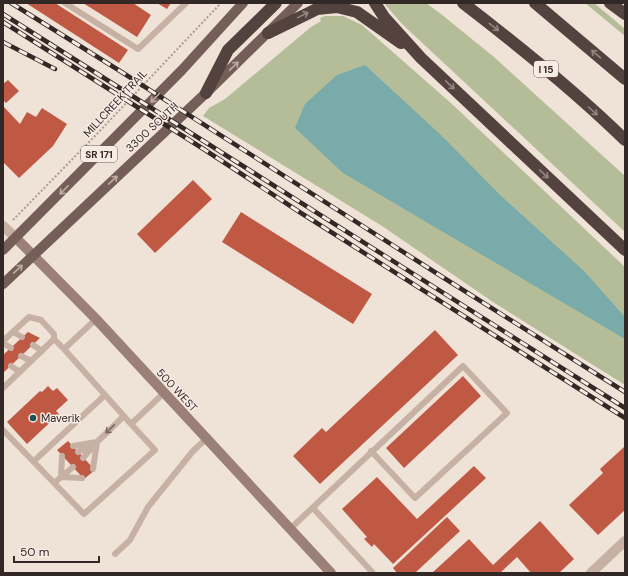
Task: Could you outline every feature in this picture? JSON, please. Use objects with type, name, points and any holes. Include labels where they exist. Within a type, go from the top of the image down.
[{"type":"highway","points":[[206,93],[228,50],[276,3]]},
{"type":"highway","points":[[375,3],[384,17],[422,58],[625,250]]},
{"type":"highway","name":"I 15","points":[[463,3],[519,46],[625,140]]},
{"type":"highway","points":[[535,3],[625,79]]},
{"type":"highway","points":[[610,3],[625,14]]},
{"type":"highway","points":[[268,32],[317,8],[337,7],[357,12],[422,58]]},
{"type":"main road","name":"3300 SOUTH","points":[[3,250],[182,70],[243,3]]},
{"type":"main road","name":"3300 SOUTH","points":[[3,284],[206,93],[298,3]]},
{"type":"main road","name":"500 WEST","points":[[16,238],[96,319],[331,573]]},
{"type":"street","name":"500 WEST","points":[[3,226],[16,238]]},
{"type":"street","points":[[591,573],[625,540]]},
{"type":"lane","points":[[65,3],[138,49],[186,3]]},
{"type":"lane","points":[[3,430],[84,514],[155,450],[54,339],[54,334],[40,320],[29,317],[13,332],[3,342],[11,348]]},
{"type":"lane","points":[[64,349],[96,319]]},
{"type":"lane","points":[[13,332],[22,338]]},
{"type":"lane","points":[[3,388],[54,339]]},
{"type":"lane","points":[[33,345],[42,351]]},
{"type":"lane","points":[[21,356],[31,362]]},
{"type":"lane","points":[[11,366],[20,372]]},
{"type":"lane","points":[[290,529],[371,451],[463,366],[507,413],[415,498],[371,451]]},
{"type":"lane","points":[[3,378],[9,382]]},
{"type":"lane","points":[[131,424],[164,393]]},
{"type":"lane","points":[[34,461],[105,395]]},
{"type":"lane","points":[[83,458],[124,416]]},
{"type":"lane","points":[[115,554],[130,540],[148,507],[193,451],[206,439]]},
{"type":"lane","points":[[73,446],[97,442]]},
{"type":"lane","points":[[78,452],[97,442]]},
{"type":"lane","points":[[91,466],[97,442]]},
{"type":"lane","points":[[61,477],[62,456]]},
{"type":"lane","points":[[61,477],[67,461]]},
{"type":"lane","points":[[54,483],[73,467]]},
{"type":"lane","points":[[61,477],[80,476]]},
{"type":"lane","points":[[313,508],[373,573]]},
{"type":"path","name":"MILLCREEK TRAIL","points":[[20,214],[221,3]]},
{"type":"green space","points":[[384,3],[426,3],[494,57],[625,176],[625,232],[402,24]]},
{"type":"green space","points":[[585,3],[594,3],[625,29],[625,36]]},
{"type":"green space","points":[[325,16],[343,16],[362,25],[452,104],[625,267],[625,385],[493,302],[382,226],[203,116],[209,108],[225,99],[311,27],[321,21],[320,18]]},
{"type":"water","points":[[365,65],[443,137],[499,194],[584,271],[625,317],[625,339],[343,173],[295,128],[305,104],[337,75]]},
{"type":"building","points":[[26,3],[55,3],[128,50],[119,63]]},
{"type":"building","points":[[83,3],[133,3],[151,15],[137,37]]},
{"type":"building","points":[[157,3],[171,3],[167,9]]},
{"type":"building","points":[[8,80],[19,91],[6,103],[3,100],[3,84]]},
{"type":"building","points":[[3,106],[20,124],[27,112],[36,117],[42,108],[67,124],[53,146],[19,178],[3,162]]},
{"type":"building","points":[[193,180],[212,199],[155,253],[137,234]]},
{"type":"building","points":[[241,212],[372,294],[353,324],[222,242]]},
{"type":"building","points":[[435,330],[458,355],[320,484],[293,456],[322,428],[326,432]]},
{"type":"building","points":[[28,332],[40,338],[3,373],[3,355]]},
{"type":"building","points":[[463,376],[481,396],[404,468],[386,448]]},
{"type":"building","name":"Maverik","points":[[48,386],[53,391],[57,388],[68,400],[56,411],[59,414],[27,444],[7,422],[40,391],[42,392]]},
{"type":"building","name":"Maverik","points":[[68,441],[95,470],[84,479],[57,450]]},
{"type":"building","points":[[624,447],[625,510],[598,535],[569,505],[603,473],[600,469]]},
{"type":"building","points":[[474,466],[486,478],[393,564],[374,544],[372,547],[364,539],[367,537],[342,509],[377,477],[417,519]]},
{"type":"building","points":[[447,517],[460,531],[415,573],[397,573],[393,568]]},
{"type":"building","points":[[540,521],[574,559],[559,573],[531,573],[517,557],[500,573],[432,573],[469,539],[493,565]]},
{"type":"railway","points":[[11,3],[625,392]]},
{"type":"railway","points":[[3,14],[625,408]]},
{"type":"railway","points":[[3,22],[625,418]]},
{"type":"railway","points":[[3,42],[55,69]]},
{"type":"place","name":"Maverik","points":[[33,418]]}]
